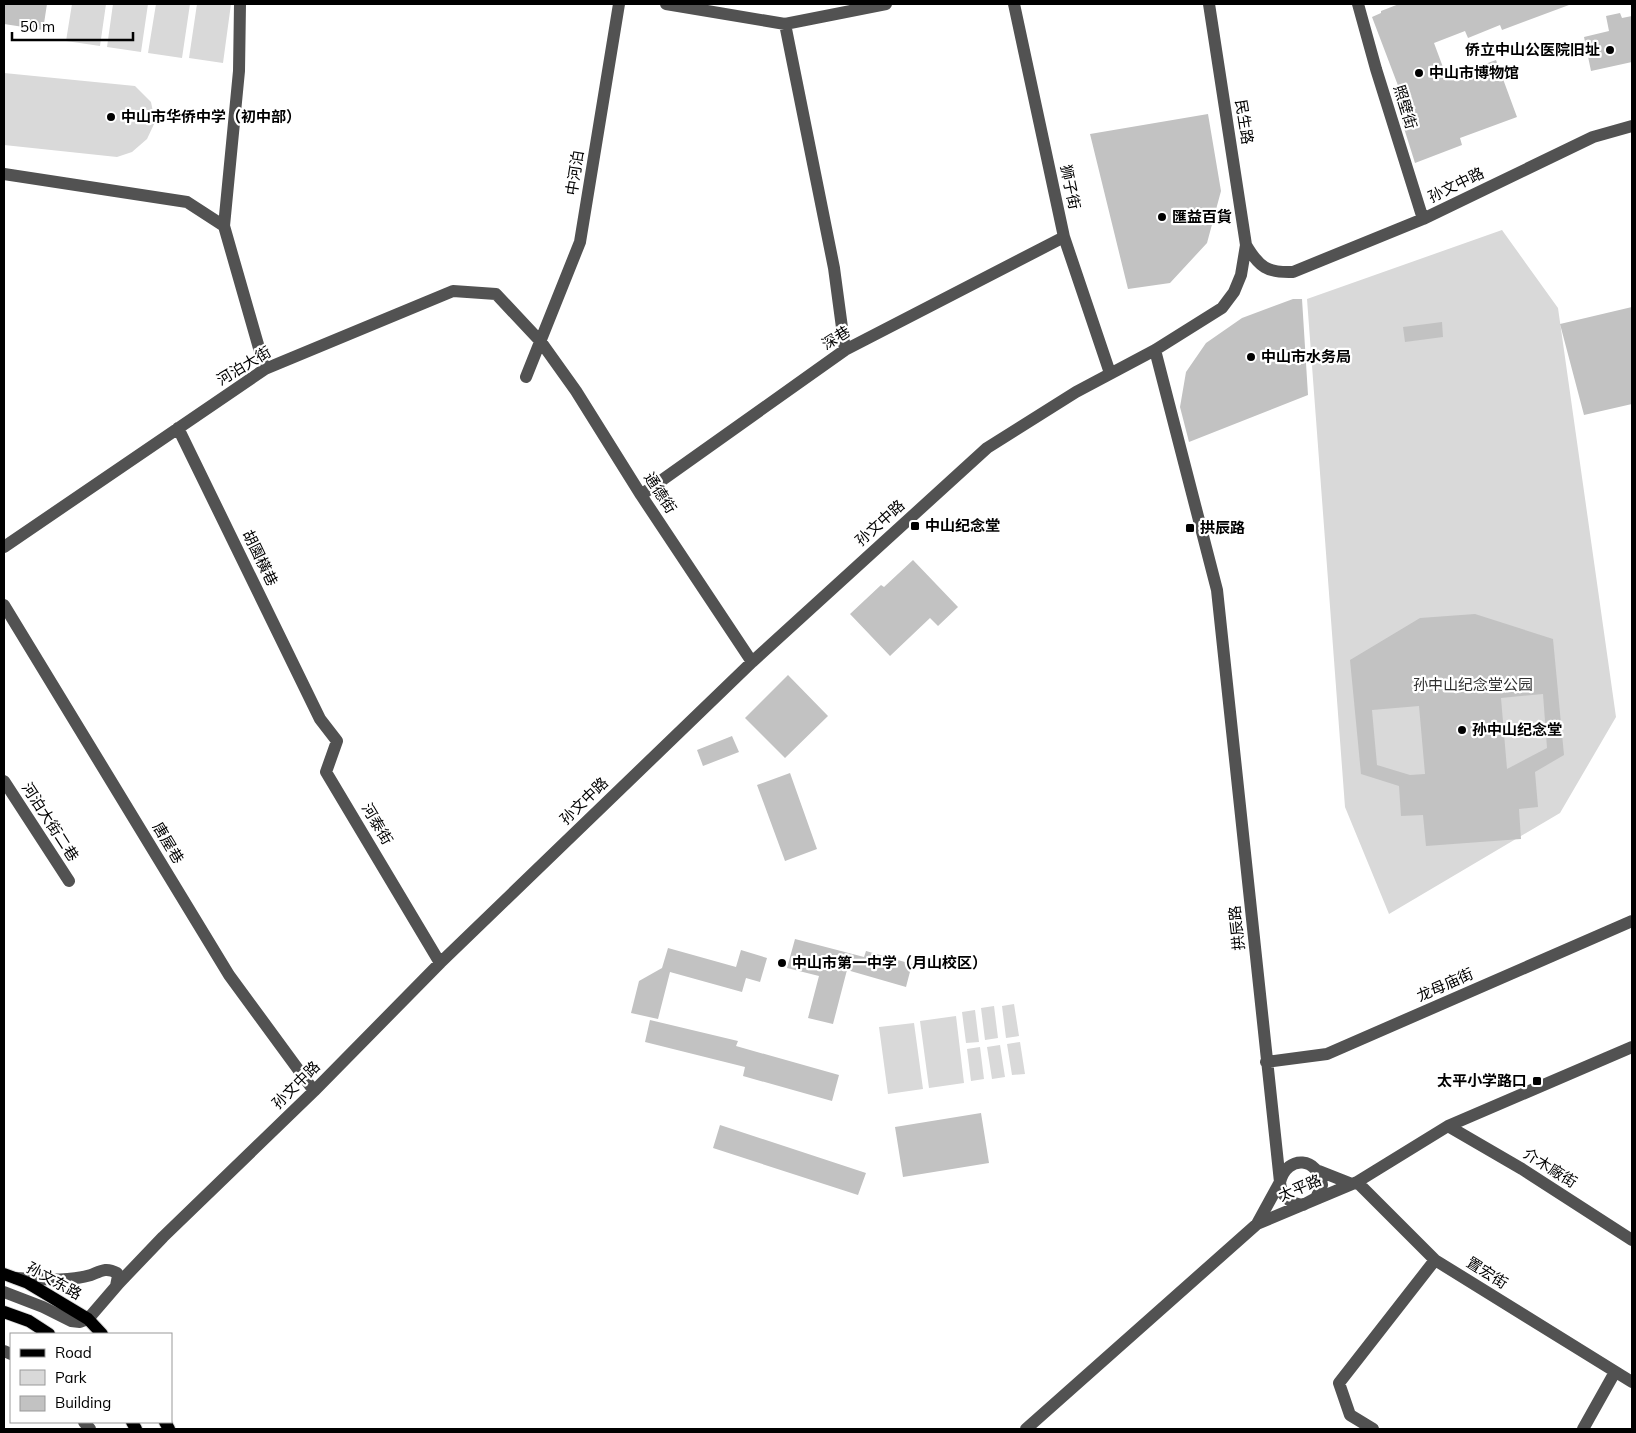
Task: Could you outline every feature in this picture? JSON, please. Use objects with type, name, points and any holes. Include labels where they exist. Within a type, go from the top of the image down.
[{"type":"main road","name":"孙文东路","points":[[9,1276],[28,1283],[88,1319],[101,1333]]},
{"type":"main road","points":[[4,1312],[29,1320],[48,1333]]},
{"type":"street","points":[[240,4],[239,71],[224,226],[265,368]]},
{"type":"street","name":"中河泊","points":[[526,377],[580,242],[619,4]]},
{"type":"street","points":[[666,4],[784,24],[886,4]]},
{"type":"street","name":"狮子街","points":[[1014,4],[1064,236],[1110,373]]},
{"type":"street","name":"民生路","points":[[1209,4],[1246,245]]},
{"type":"street","name":"照壁街","points":[[1358,4],[1376,69],[1423,219]]},
{"type":"street","points":[[784,24],[834,268],[845,350]]},
{"type":"street","name":"孙文中路","points":[[1246,245],[1253,257],[1271,271],[1293,272],[1423,219],[1593,137],[1632,126]]},
{"type":"street","points":[[4,174],[187,202],[224,226]]},
{"type":"street","name":"深巷","points":[[641,494],[845,350],[1064,236]]},
{"type":"street","name":"孙文中路","points":[[88,1319],[163,1236],[314,1091],[440,962],[752,662],[987,448],[1076,392],[1155,350],[1222,308],[1234,292],[1241,275],[1246,245]]},
{"type":"street","name":"河泊大街","points":[[4,547],[265,368],[453,290],[496,294],[541,342]]},
{"type":"street","name":"通德街","points":[[541,342],[576,391],[641,494],[752,662]]},
{"type":"street","name":"拱辰路","points":[[1155,350],[1216,590],[1280,1182]]},
{"type":"street","name":"胡園橫巷","points":[[178,428],[312,702]]},
{"type":"street","name":"唐屋巷","points":[[4,605],[229,975],[314,1091]]},
{"type":"street","name":"河泰街","points":[[312,702],[320,719],[337,741],[326,772],[440,962]]},
{"type":"street","name":"河泊大街二巷","points":[[4,781],[69,881]]},
{"type":"street","name":"龙母庙街","points":[[1266,1062],[1327,1054],[1632,921]]},
{"type":"street","name":"太平路","points":[[1026,1429],[1257,1224],[1355,1183],[1448,1126],[1632,1047]]},
{"type":"street","name":"介木廠街","points":[[1448,1126],[1522,1169],[1632,1240]]},
{"type":"street","points":[[1276,1146],[1284,1160],[1292,1164]]},
{"type":"street","points":[[1257,1224],[1286,1168],[1292,1164],[1306,1163],[1318,1171],[1355,1183]]},
{"type":"street","points":[[1316,1198],[1322,1185],[1318,1171]]},
{"type":"street","points":[[1280,1182],[1284,1196],[1289,1201],[1303,1205]]},
{"type":"street","name":"置宏街","points":[[1355,1183],[1435,1260],[1632,1382]]},
{"type":"street","points":[[1373,1429],[1350,1415],[1339,1383],[1435,1260]]},
{"type":"street","points":[[9,1276],[40,1279],[64,1278],[90,1275],[108,1269],[117,1273],[116,1286]]},
{"type":"street","points":[[4,1292],[44,1307],[71,1321],[80,1322],[88,1319]]},
{"type":"street","points":[[1583,1429],[1615,1372]]},
{"type":"green space","points":[[72,4],[106,4],[100,46],[66,41]]},
{"type":"green space","points":[[113,4],[148,4],[141,52],[107,47]]},
{"type":"green space","points":[[156,4],[190,4],[182,58],[148,53]]},
{"type":"green space","points":[[197,4],[231,4],[223,63],[189,58]]},
{"type":"green space","points":[[4,73],[135,86],[151,102],[155,122],[147,139],[132,152],[117,157],[4,145]]},
{"type":"green space","name":"孙中山纪念堂公园","points":[[1502,230],[1558,308],[1616,717],[1560,813],[1389,914],[1345,807],[1307,299]]},
{"type":"green space","points":[[1014,1004],[1019,1036],[1006,1038],[1002,1006]]},
{"type":"green space","points":[[994,1006],[998,1038],[985,1040],[981,1008]]},
{"type":"green space","points":[[975,1010],[979,1042],[966,1043],[962,1012]]},
{"type":"green space","points":[[956,1016],[964,1083],[929,1088],[920,1021]]},
{"type":"green space","points":[[914,1023],[923,1089],[888,1094],[879,1027]]},
{"type":"green space","points":[[1020,1042],[1025,1074],[1012,1075],[1007,1044]]},
{"type":"green space","points":[[1000,1045],[1005,1077],[992,1079],[987,1047]]},
{"type":"green space","points":[[980,1047],[984,1079],[971,1081],[967,1049]]},
{"type":"building","points":[[4,4],[47,4],[43,30],[4,24]]},
{"type":"building","name":"中山市博物馆","points":[[1399,4],[1569,5],[1502,30],[1500,25],[1468,38],[1465,31],[1434,43],[1447,78],[1496,60],[1517,117],[1460,138],[1462,145],[1415,163],[1397,106],[1405,104],[1372,17],[1381,13],[1381,11]]},
{"type":"building","name":"侨立中山公医院旧址","points":[[1620,13],[1622,18],[1632,16],[1632,62],[1591,71],[1584,37],[1609,31],[1606,16]]},
{"type":"building","name":"匯益百貨","points":[[1208,114],[1221,191],[1207,243],[1170,283],[1128,289],[1090,134]]},
{"type":"building","name":"中山市水务局","points":[[1293,299],[1302,299],[1308,395],[1189,442],[1180,407],[1186,372],[1206,343],[1242,318]]},
{"type":"building","points":[[1632,307],[1632,404],[1584,415],[1560,324]]},
{"type":"building","points":[[1442,322],[1443,337],[1405,342],[1403,327]]},
{"type":"building","points":[[913,560],[958,607],[938,626],[930,618],[890,656],[850,614],[881,585],[884,587]]},
{"type":"building","name":"孙中山纪念堂","points":[[1475,614],[1553,639],[1564,755],[1535,772],[1538,807],[1519,809],[1521,839],[1426,846],[1423,815],[1401,816],[1399,786],[1361,774],[1350,660],[1420,618]],"holes":[[[1543,694],[1547,748],[1507,769],[1501,698]],[[1419,706],[1425,774],[1410,775],[1377,765],[1372,710]]]},
{"type":"building","points":[[788,675],[828,716],[785,758],[745,718]]},
{"type":"building","points":[[732,736],[739,752],[703,766],[697,750]]},
{"type":"building","points":[[790,773],[817,849],[785,861],[757,785]]},
{"type":"building","points":[[795,939],[864,957],[866,951],[912,964],[906,987],[847,970],[833,1024],[808,1018],[819,976],[787,968]]},
{"type":"building","points":[[668,948],[736,967],[741,950],[767,958],[760,982],[746,978],[742,992],[670,972],[658,1019],[631,1013],[639,981],[662,968]]},
{"type":"building","points":[[650,1020],[738,1041],[736,1046],[839,1075],[832,1101],[743,1076],[745,1067],[645,1042]]},
{"type":"building","points":[[981,1113],[989,1163],[903,1177],[895,1127]]},
{"type":"building","points":[[720,1125],[866,1173],[858,1195],[713,1148]]},
{"type":"place","name":"侨立中山公医院旧址","points":[[1610,50]]},
{"type":"place","name":"中山市博物馆","points":[[1419,73]]},
{"type":"place","name":"中山市华侨中学（初中部）","points":[[111,117]]},
{"type":"place","name":"匯益百貨","points":[[1162,217]]},
{"type":"place","name":"中山市水务局","points":[[1251,357]]},
{"type":"place","name":"中山纪念堂","points":[[915,526]]},
{"type":"place","name":"拱辰路","points":[[1190,528]]},
{"type":"place","name":"孙中山纪念堂","points":[[1462,730]]},
{"type":"place","name":"中山市第一中学（月山校区）","points":[[782,963]]},
{"type":"place","name":"太平小学路口","points":[[1537,1081]]}]
